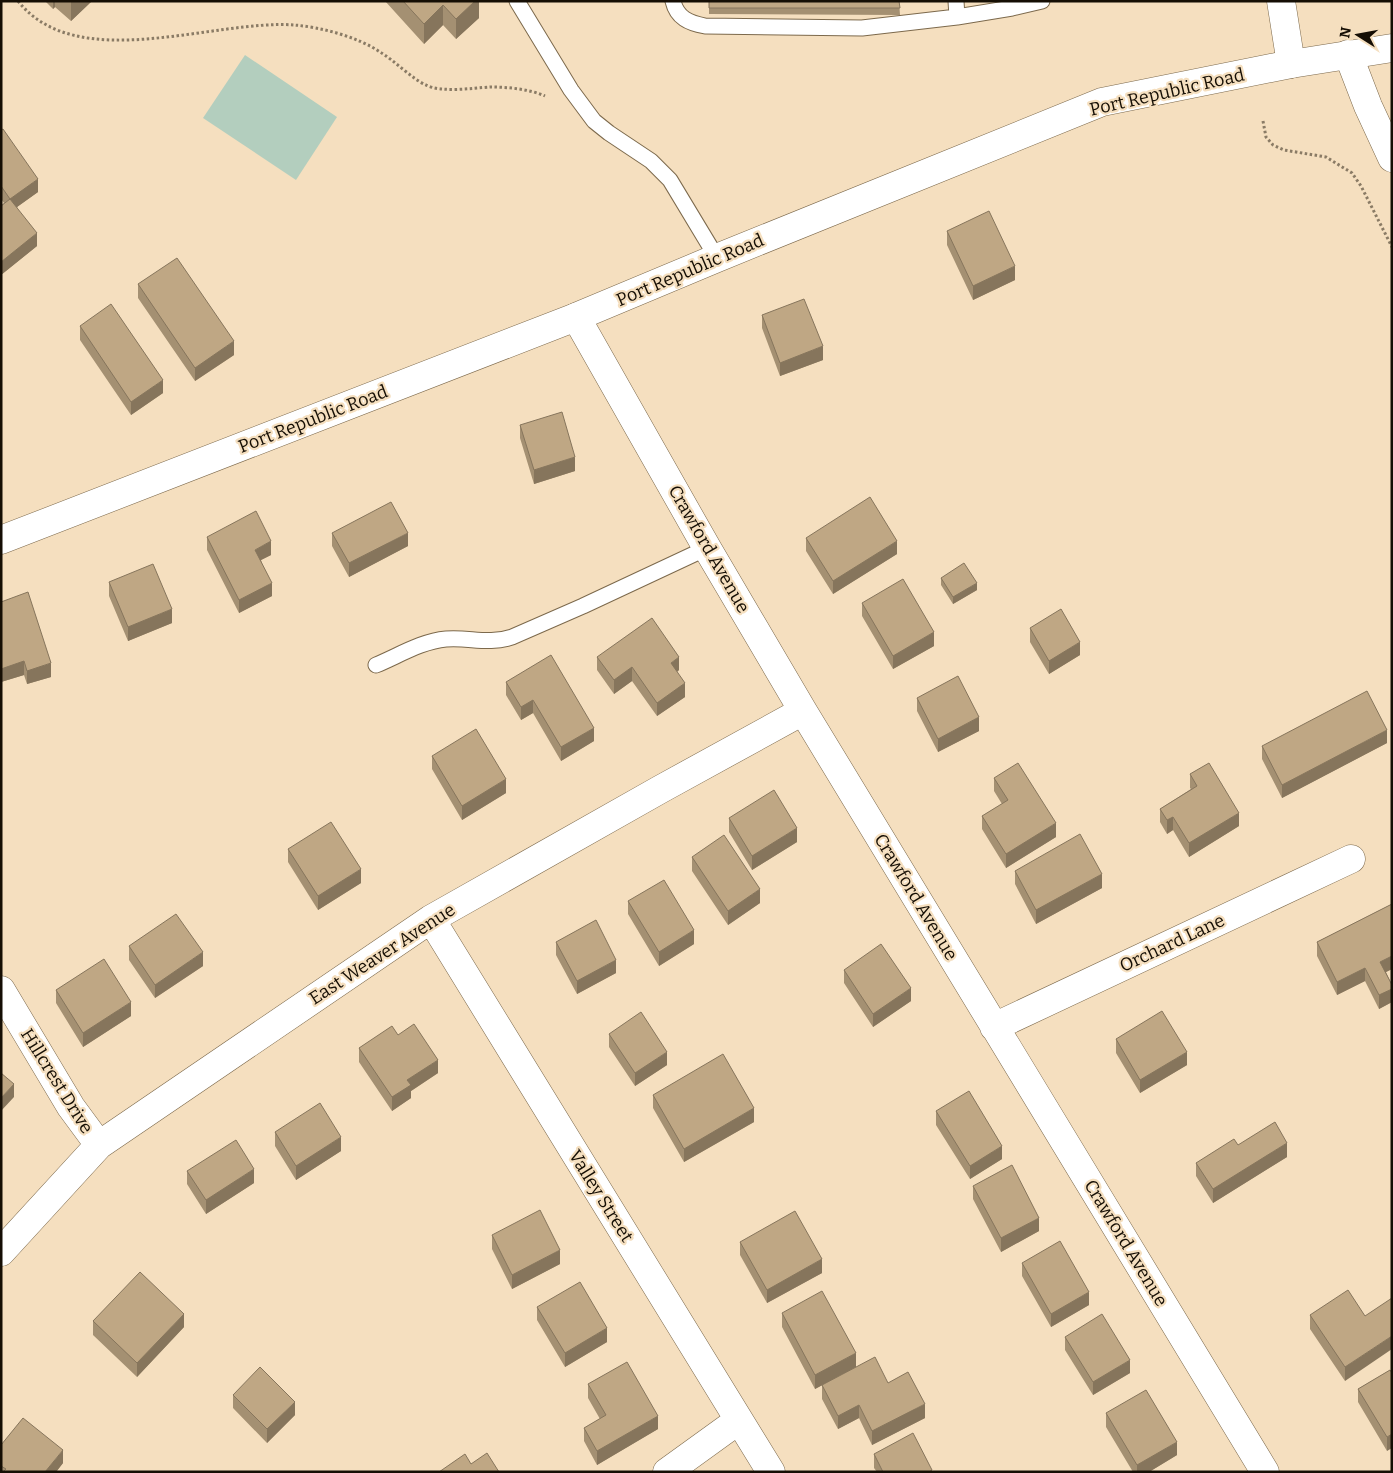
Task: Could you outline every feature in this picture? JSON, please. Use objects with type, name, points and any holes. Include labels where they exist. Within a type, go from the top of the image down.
[{"type":"street","points":[[1282,1],[1291,64]]},
{"type":"street","name":"Port Republic Road","points":[[1,540],[576,317],[1102,102],[1291,64],[1392,48]]},
{"type":"street","points":[[1348,54],[1368,106],[1392,158]]},
{"type":"street","name":"Crawford Avenue","points":[[576,317],[707,548],[803,711],[1265,1472]]},
{"type":"street","name":"East Weaver Avenue","points":[[1,1252],[99,1145],[431,919],[803,711]]},
{"type":"street","name":"Orchard Lane","points":[[994,1027],[1350,859]]},
{"type":"street","name":"Valley Street","points":[[431,919],[771,1472]]},
{"type":"street","name":"Hillcrest Drive","points":[[1,990],[71,1107],[99,1145]]},
{"type":"street","points":[[667,1472],[739,1420]]},
{"type":"lane","points":[[517,1],[571,90],[594,121],[609,134],[651,162],[670,180],[717,258]]},
{"type":"lane","points":[[672,1],[680,16],[688,21],[705,26],[862,28],[956,9],[1012,8],[1042,1]]},
{"type":"lane","points":[[376,665],[424,645],[444,639],[484,642],[503,640],[583,606],[707,548]]},
{"type":"path","points":[[18,1],[39,21],[72,35],[109,41],[162,38],[266,24],[295,25],[320,29],[354,38],[379,50],[426,86],[449,89],[491,87],[516,89],[540,94],[562,103],[586,109]]},
{"type":"path","points":[[1263,121],[1266,137],[1273,145],[1284,150],[1326,157],[1352,173],[1361,186],[1392,247]]},
{"type":"green space","points":[[245,55],[337,117],[296,180],[203,118]]},
{"type":"building","points":[[403,1],[475,1],[456,19],[443,5],[424,24]]},
{"type":"building","points":[[709,1],[899,1],[900,8],[709,8]]},
{"type":"building","points":[[3,129],[38,179],[10,199],[1,186],[1,130]]},
{"type":"building","points":[[10,199],[37,233],[1,262],[1,206]]},
{"type":"building","points":[[989,211],[1015,266],[973,286],[947,231]]},
{"type":"building","points":[[177,258],[234,341],[195,368],[138,284]]},
{"type":"building","points":[[804,299],[823,346],[780,363],[762,315]]},
{"type":"building","points":[[111,304],[163,380],[131,402],[80,326]]},
{"type":"building","points":[[562,412],[575,457],[534,470],[520,425]]},
{"type":"building","points":[[870,497],[897,541],[833,581],[806,538]]},
{"type":"building","points":[[391,502],[408,533],[349,563],[332,533]]},
{"type":"building","points":[[256,511],[271,541],[255,550],[272,583],[239,600],[207,537]]},
{"type":"building","points":[[964,563],[977,583],[953,597],[941,578]]},
{"type":"building","points":[[153,564],[172,609],[128,627],[109,582]]},
{"type":"building","points":[[903,579],[934,632],[893,656],[862,603]]},
{"type":"building","points":[[28,592],[51,663],[27,671],[24,661],[1,669],[1,602]]},
{"type":"building","points":[[1061,609],[1080,642],[1049,661],[1030,628]]},
{"type":"building","points":[[652,618],[679,657],[671,663],[685,683],[657,703],[632,667],[614,680],[597,657]]},
{"type":"building","points":[[551,655],[594,728],[561,747],[533,700],[521,707],[506,682]]},
{"type":"building","points":[[958,676],[979,717],[938,739],[917,698]]},
{"type":"building","points":[[1367,691],[1387,730],[1282,785],[1262,746]]},
{"type":"building","points":[[476,729],[506,779],[462,806],[432,756]]},
{"type":"building","points":[[1018,763],[1056,823],[1006,854],[982,816],[1008,800],[994,778]]},
{"type":"building","points":[[1209,763],[1239,813],[1189,843],[1173,817],[1167,820],[1160,809],[1197,786],[1190,774]]},
{"type":"building","points":[[774,790],[797,828],[752,856],[729,818]]},
{"type":"building","points":[[331,822],[361,869],[318,896],[288,849]]},
{"type":"building","points":[[1080,834],[1102,874],[1036,910],[1015,871]]},
{"type":"building","points":[[724,835],[760,889],[728,911],[692,857]]},
{"type":"building","points":[[664,880],[694,930],[659,952],[628,901]]},
{"type":"building","points":[[1392,904],[1392,956],[1380,962],[1392,985],[1392,989],[1379,995],[1365,968],[1337,982],[1317,942]]},
{"type":"building","points":[[176,914],[203,952],[155,985],[129,946]]},
{"type":"building","points":[[596,920],[616,960],[577,981],[556,942]]},
{"type":"building","points":[[881,944],[911,988],[873,1014],[844,970]]},
{"type":"building","points":[[104,959],[131,1002],[83,1033],[56,990]]},
{"type":"building","points":[[1162,1011],[1187,1052],[1140,1080],[1116,1039]]},
{"type":"building","points":[[641,1012],[667,1052],[635,1073],[609,1034]]},
{"type":"building","points":[[414,1024],[438,1060],[407,1080],[411,1085],[392,1097],[359,1048],[392,1026],[398,1035]]},
{"type":"building","points":[[723,1054],[754,1108],[684,1149],[653,1095]]},
{"type":"building","points":[[1,1073],[14,1084],[1,1098]]},
{"type":"building","points":[[969,1091],[1002,1146],[970,1166],[936,1111]]},
{"type":"building","points":[[320,1103],[341,1137],[296,1166],[275,1132]]},
{"type":"building","points":[[1275,1122],[1287,1143],[1213,1189],[1196,1163],[1234,1139],[1238,1145]]},
{"type":"building","points":[[236,1140],[254,1169],[206,1200],[187,1171]]},
{"type":"building","points":[[1012,1165],[1039,1218],[1001,1238],[973,1186]]},
{"type":"building","points":[[540,1210],[560,1250],[512,1275],[492,1235]]},
{"type":"building","points":[[795,1211],[822,1259],[767,1290],[740,1242]]},
{"type":"building","points":[[1060,1241],[1089,1292],[1051,1314],[1022,1263]]},
{"type":"building","points":[[140,1272],[184,1314],[137,1363],[93,1321]]},
{"type":"building","points":[[580,1282],[607,1328],[565,1353],[537,1307]]},
{"type":"building","points":[[1348,1290],[1365,1316],[1392,1298],[1392,1336],[1345,1367],[1310,1315]]},
{"type":"building","points":[[822,1291],[856,1353],[815,1375],[782,1313]]},
{"type":"building","points":[[1102,1314],[1130,1360],[1093,1382],[1065,1337]]},
{"type":"building","points":[[875,1357],[888,1383],[908,1372],[925,1404],[872,1431],[859,1405],[838,1416],[822,1385]]},
{"type":"building","points":[[627,1362],[658,1416],[597,1451],[584,1428],[606,1415],[588,1384]]},
{"type":"building","points":[[260,1367],[295,1402],[267,1429],[233,1395]]},
{"type":"building","points":[[1390,1370],[1392,1373],[1392,1434],[1387,1437],[1358,1389]]},
{"type":"building","points":[[1146,1390],[1177,1442],[1137,1465],[1106,1413]]},
{"type":"building","points":[[23,1418],[63,1450],[45,1472],[3,1472],[6,1469],[1,1466],[1,1445]]},
{"type":"building","points":[[913,1433],[932,1470],[929,1472],[883,1472],[874,1454]]},
{"type":"building","points":[[487,1453],[499,1472],[439,1472],[465,1454],[471,1464]]}]
